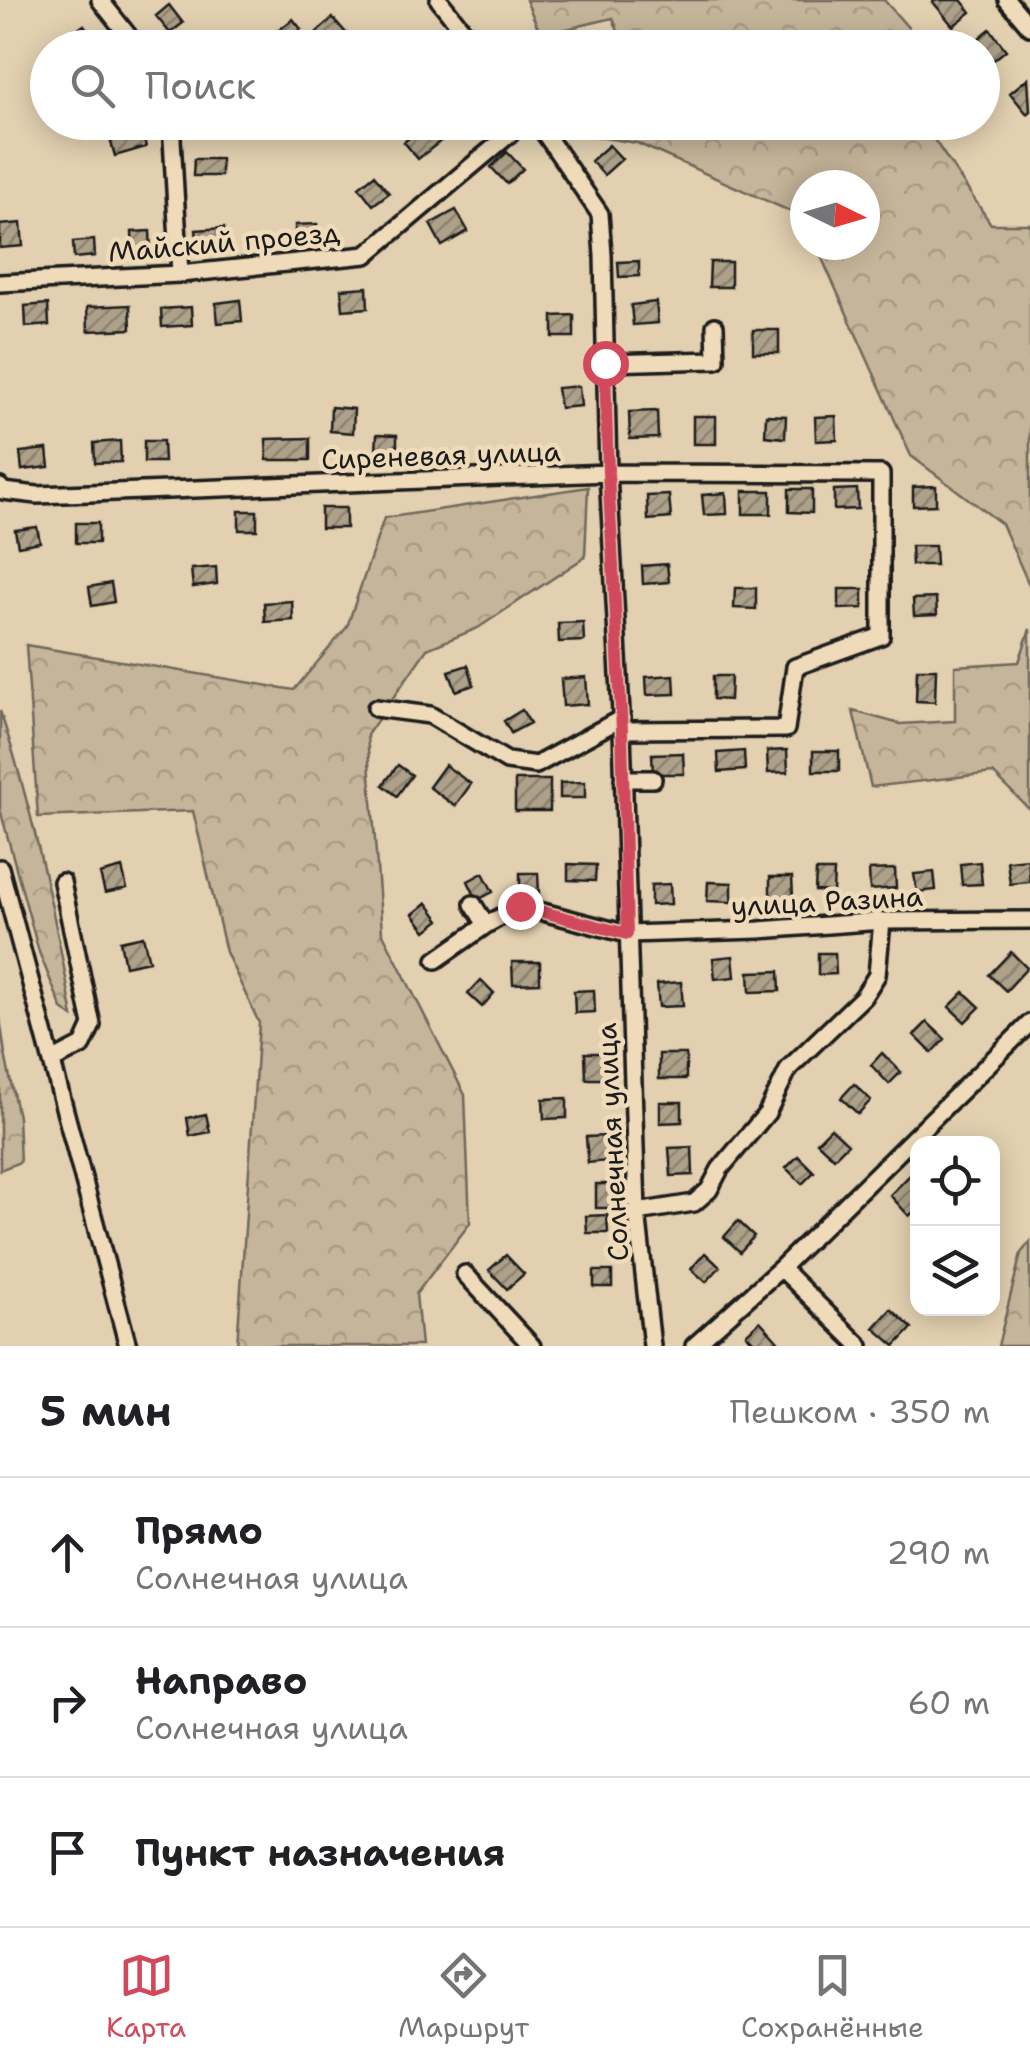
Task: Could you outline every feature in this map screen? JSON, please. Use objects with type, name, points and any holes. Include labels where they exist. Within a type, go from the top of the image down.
[{"type":"street","points":[[100,0],[124,30]]},
{"type":"street","points":[[439,0],[463,30]]},
{"type":"street","points":[[1007,0],[1030,27]]},
{"type":"street","points":[[172,140],[180,274]]},
{"type":"street","name":"Майский проезд","points":[[0,283],[180,274],[366,255],[503,140]]},
{"type":"street","name":"Солнечная улица","points":[[549,140],[600,214],[638,1212],[652,1346]]},
{"type":"street","points":[[605,363],[716,360],[715,326]]},
{"type":"street","name":"Сиреневая улица","points":[[1,489],[37,495],[608,473],[881,474],[881,636],[795,667],[786,729],[622,724]]},
{"type":"street","points":[[376,708],[430,714],[507,761],[536,765],[622,724]]},
{"type":"street","points":[[624,779],[653,779]]},
{"type":"street","points":[[0,868],[128,1346]]},
{"type":"street","points":[[52,1060],[83,1045],[92,1025],[62,882]]},
{"type":"street","points":[[473,904],[486,925]]},
{"type":"street","points":[[436,960],[520,906],[627,934]]},
{"type":"street","name":"улица Разина","points":[[627,934],[882,921],[1030,920]]},
{"type":"street","points":[[638,1212],[694,1203],[709,1190],[720,1169],[767,1112],[788,1068],[870,986],[877,975],[882,921]]},
{"type":"street","points":[[694,1346],[781,1268],[1030,1023]]},
{"type":"street","points":[[781,1268],[860,1346]]},
{"type":"street","points":[[465,1274],[532,1346]]},
{"type":"green space","points":[[526,0],[884,0],[910,30],[618,30],[613,18],[562,30],[539,30]]},
{"type":"green space","points":[[617,140],[934,140],[991,224],[1030,224],[1030,587],[1002,524],[911,456],[823,260],[880,260],[880,170],[790,170],[790,211],[637,143]]},
{"type":"green space","points":[[588,487],[585,557],[478,628],[427,649],[367,735],[382,932],[465,1095],[470,1223],[416,1294],[421,1346],[237,1346],[259,1023],[226,952],[193,811],[38,817],[26,645],[294,690],[347,627],[384,518]]},
{"type":"green space","points":[[1030,629],[1030,810],[993,773],[871,787],[853,711],[900,724],[955,721],[955,666],[1019,662]]},
{"type":"green space","points":[[0,711],[42,863],[73,1017],[62,1009],[39,952],[0,809]]},
{"type":"green space","points":[[0,1018],[18,1117],[20,1162],[0,1170]]},
{"type":"green space","points":[[1030,1242],[1030,1346],[998,1346],[1021,1253]]},
{"type":"building","points":[[935,0],[961,0],[971,12],[953,26]]},
{"type":"building","points":[[169,5],[183,23],[168,30],[156,16]]},
{"type":"building","points":[[333,18],[343,30],[319,30]]},
{"type":"building","points":[[293,19],[301,29],[300,30],[279,30]]},
{"type":"building","points":[[1028,78],[1030,111],[1027,114],[1010,93]]},
{"type":"building","points":[[110,140],[144,140],[146,147],[115,156]]},
{"type":"building","points":[[406,140],[442,140],[418,159],[404,142]]},
{"type":"building","points":[[609,145],[622,159],[604,175],[591,161]]},
{"type":"building","points":[[507,152],[523,169],[507,184],[491,167]]},
{"type":"building","points":[[194,159],[221,159],[221,176],[193,176]]},
{"type":"building","points":[[374,175],[389,193],[373,205],[359,187]]},
{"type":"building","points":[[456,210],[468,231],[442,246],[430,224]]},
{"type":"building","points":[[21,223],[23,246],[0,248],[0,225]]},
{"type":"building","points":[[317,224],[317,243],[295,244],[295,225]]},
{"type":"building","points":[[224,228],[225,246],[198,248],[196,230]]},
{"type":"building","points":[[150,231],[151,252],[133,253],[132,232]]},
{"type":"building","points":[[94,240],[95,256],[74,258],[73,242]]},
{"type":"building","points":[[639,261],[639,276],[619,277],[618,262]]},
{"type":"building","points":[[710,262],[731,262],[731,287],[709,287]]},
{"type":"building","points":[[367,287],[368,308],[343,310],[341,289]]},
{"type":"building","points":[[240,300],[242,321],[218,323],[216,303]]},
{"type":"building","points":[[656,302],[658,323],[633,325],[631,305]]},
{"type":"building","points":[[48,304],[49,325],[26,327],[25,306]]},
{"type":"building","points":[[130,305],[131,329],[88,331],[87,307]]},
{"type":"building","points":[[191,307],[192,325],[162,327],[161,309]]},
{"type":"building","points":[[574,315],[574,337],[553,337],[553,316]]},
{"type":"building","points":[[753,330],[779,330],[779,353],[753,353]]},
{"type":"building","points":[[579,386],[581,406],[560,408],[557,388]]},
{"type":"building","points":[[331,407],[354,409],[353,433],[330,431]]},
{"type":"building","points":[[657,411],[658,438],[630,439],[629,412]]},
{"type":"building","points":[[766,415],[786,416],[785,438],[765,436]]},
{"type":"building","points":[[693,416],[716,416],[716,444],[693,444]]},
{"type":"building","points":[[836,416],[837,440],[816,441],[815,417]]},
{"type":"building","points":[[377,434],[397,435],[397,453],[376,452]]},
{"type":"building","points":[[310,438],[310,460],[267,460],[266,439]]},
{"type":"building","points":[[120,441],[121,462],[95,463],[94,443]]},
{"type":"building","points":[[144,441],[163,441],[164,462],[144,462]]},
{"type":"building","points":[[47,449],[49,467],[22,470],[20,452]]},
{"type":"building","points":[[936,486],[936,505],[913,506],[913,487]]},
{"type":"building","points":[[789,489],[812,489],[812,513],[789,512]]},
{"type":"building","points":[[857,489],[858,509],[834,510],[834,490]]},
{"type":"building","points":[[743,491],[771,491],[771,514],[743,514]]},
{"type":"building","points":[[726,493],[727,514],[704,515],[702,495]]},
{"type":"building","points":[[669,495],[671,518],[648,520],[647,496]]},
{"type":"building","points":[[321,508],[346,508],[346,528],[321,528]]},
{"type":"building","points":[[239,511],[257,511],[257,530],[239,530]]},
{"type":"building","points":[[76,523],[98,523],[98,543],[76,543]]},
{"type":"building","points":[[37,527],[40,542],[18,546],[15,530]]},
{"type":"building","points":[[911,546],[935,546],[936,565],[912,565]]},
{"type":"building","points":[[667,564],[669,582],[643,584],[642,566]]},
{"type":"building","points":[[216,567],[217,584],[193,587],[191,569]]},
{"type":"building","points":[[111,583],[114,602],[92,606],[89,587]]},
{"type":"building","points":[[735,588],[756,588],[756,609],[734,608]]},
{"type":"building","points":[[839,589],[863,589],[863,608],[839,609]]},
{"type":"building","points":[[936,598],[937,615],[914,616],[913,599]]},
{"type":"building","points":[[292,601],[293,620],[265,622],[264,603]]},
{"type":"building","points":[[583,622],[584,641],[559,642],[558,623]]},
{"type":"building","points":[[468,665],[474,685],[456,691],[449,671]]},
{"type":"building","points":[[917,669],[936,669],[935,702],[916,701]]},
{"type":"building","points":[[674,675],[675,694],[647,695],[646,677]]},
{"type":"building","points":[[713,676],[731,676],[730,700],[713,699]]},
{"type":"building","points":[[586,677],[588,704],[563,706],[561,679]]},
{"type":"building","points":[[522,710],[530,723],[511,733],[504,721]]},
{"type":"building","points":[[787,750],[788,772],[768,773],[767,751]]},
{"type":"building","points":[[744,751],[745,770],[719,772],[718,753]]},
{"type":"building","points":[[813,751],[839,751],[839,771],[813,771]]},
{"type":"building","points":[[683,753],[684,774],[653,774],[652,754]]},
{"type":"building","points":[[398,765],[412,775],[397,796],[383,785]]},
{"type":"building","points":[[445,765],[471,784],[455,806],[429,787]]},
{"type":"building","points":[[515,780],[550,780],[550,811],[515,811]]},
{"type":"building","points":[[585,782],[585,798],[560,798],[560,783]]},
{"type":"building","points":[[1028,859],[1030,882],[1010,884],[1007,861]]},
{"type":"building","points":[[980,862],[982,884],[962,885],[960,864]]},
{"type":"building","points":[[568,864],[596,865],[595,881],[568,880]]},
{"type":"building","points":[[122,868],[127,888],[105,893],[100,874]]},
{"type":"building","points":[[895,869],[896,888],[870,890],[869,870]]},
{"type":"building","points":[[816,871],[834,871],[833,892],[815,891]]},
{"type":"building","points":[[934,872],[936,890],[917,892],[914,874]]},
{"type":"building","points":[[483,873],[493,892],[477,900],[468,881]]},
{"type":"building","points":[[520,873],[538,873],[539,895],[520,896]]},
{"type":"building","points":[[770,877],[792,877],[793,897],[770,897]]},
{"type":"building","points":[[708,882],[732,883],[732,902],[707,901]]},
{"type":"building","points":[[670,884],[671,904],[651,905],[651,885]]},
{"type":"building","points":[[427,903],[440,920],[426,931],[413,914]]},
{"type":"building","points":[[143,936],[149,961],[125,966],[120,941]]},
{"type":"building","points":[[1011,952],[1027,968],[1006,991],[989,975]]},
{"type":"building","points":[[818,953],[835,953],[836,974],[818,975]]},
{"type":"building","points":[[733,956],[735,977],[715,979],[713,958]]},
{"type":"building","points":[[512,962],[540,962],[540,983],[513,984]]},
{"type":"building","points":[[779,971],[780,991],[750,992],[749,972]]},
{"type":"building","points":[[481,980],[494,993],[482,1007],[468,994]]},
{"type":"building","points":[[681,982],[683,1006],[659,1007],[657,984]]},
{"type":"building","points":[[594,990],[595,1012],[575,1013],[574,991]]},
{"type":"building","points":[[964,992],[980,1007],[965,1022],[949,1007]]},
{"type":"building","points":[[927,1022],[945,1039],[932,1053],[914,1035]]},
{"type":"building","points":[[585,1053],[609,1053],[609,1079],[586,1079]]},
{"type":"building","points":[[882,1053],[901,1072],[889,1084],[871,1065]]},
{"type":"building","points":[[659,1054],[686,1054],[686,1079],[659,1079]]},
{"type":"building","points":[[854,1084],[871,1100],[858,1114],[841,1098]]},
{"type":"building","points":[[567,1098],[567,1118],[544,1119],[543,1099]]},
{"type":"building","points":[[660,1102],[682,1102],[682,1122],[660,1123]]},
{"type":"building","points":[[206,1114],[210,1132],[190,1136],[187,1118]]},
{"type":"building","points":[[831,1128],[848,1144],[834,1158],[817,1142]]},
{"type":"building","points":[[606,1136],[608,1161],[588,1163],[586,1137]]},
{"type":"building","points":[[692,1147],[693,1175],[671,1176],[669,1148]]},
{"type":"building","points":[[798,1156],[814,1172],[802,1184],[786,1168]]},
{"type":"building","points":[[910,1175],[910,1215],[909,1216],[890,1195]]},
{"type":"building","points":[[596,1184],[616,1184],[616,1208],[596,1208]]},
{"type":"building","points":[[607,1215],[608,1233],[587,1233],[586,1216]]},
{"type":"building","points":[[738,1221],[754,1236],[740,1252],[724,1237]]},
{"type":"building","points":[[705,1253],[720,1267],[706,1282],[691,1269]]},
{"type":"building","points":[[506,1255],[524,1274],[507,1289],[489,1270]]},
{"type":"building","points":[[594,1271],[612,1271],[612,1287],[594,1287]]},
{"type":"building","points":[[891,1309],[912,1328],[895,1346],[874,1328]]},
{"type":"building","points":[[760,1321],[778,1341],[772,1346],[758,1346],[746,1334]]},
{"type":"route","points":[[520,906],[627,934],[605,363]]}]
